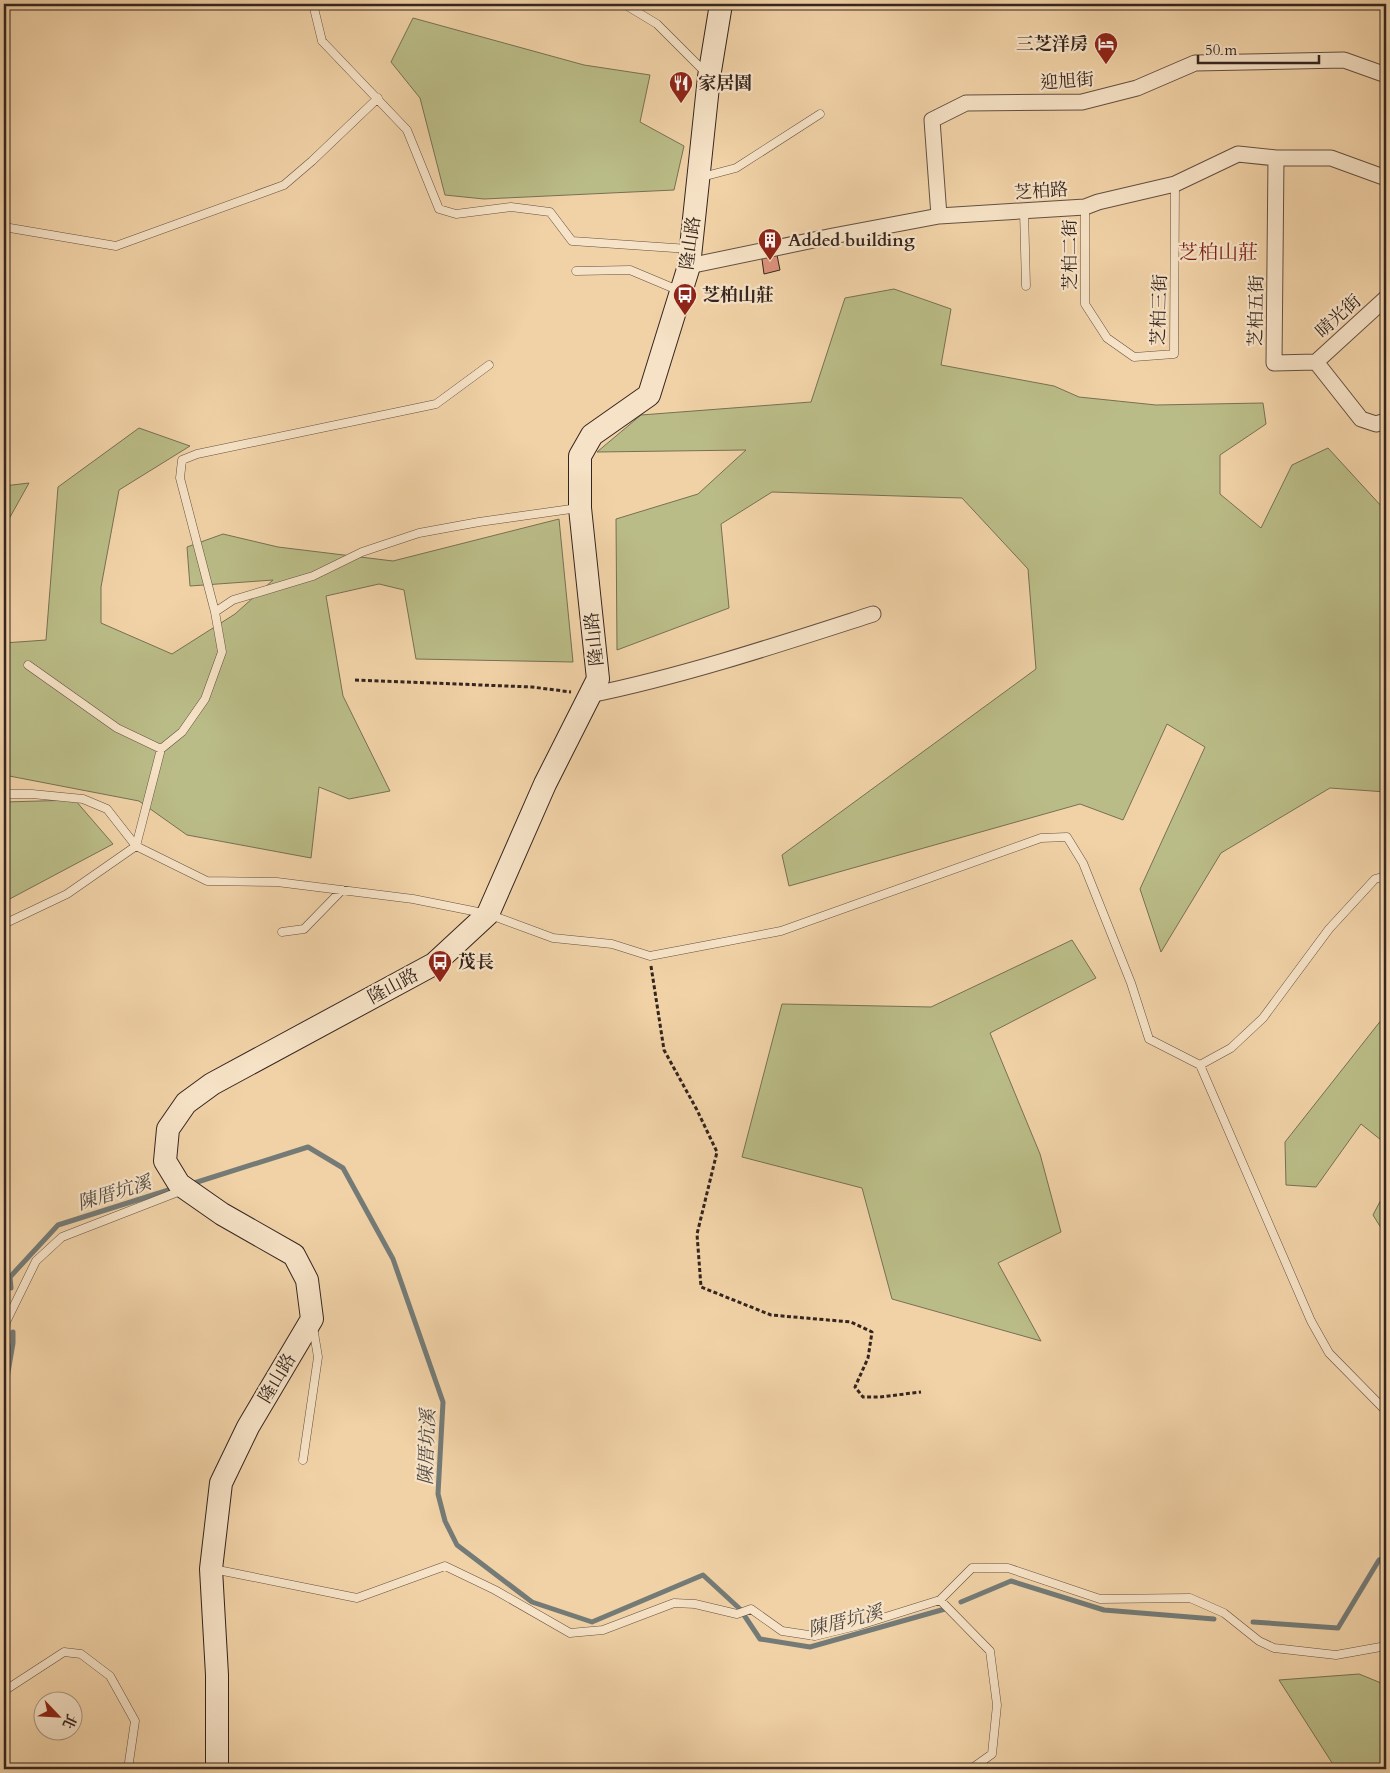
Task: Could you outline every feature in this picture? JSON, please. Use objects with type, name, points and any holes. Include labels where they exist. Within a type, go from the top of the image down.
[{"type":"street","name":"隆山路","points":[[216,1769],[217,1675],[211,1569],[221,1483],[248,1427],[312,1320],[307,1280],[294,1255],[222,1214],[184,1187],[165,1161],[168,1129],[186,1102],[212,1084],[434,964],[488,914],[545,784],[598,679],[580,508],[580,456],[592,435],[649,395],[690,258],[709,77],[722,4]]},
{"type":"street","name":"迎旭街","points":[[939,216],[932,120],[966,103],[1082,102],[1137,88],[1195,63],[1344,60],[1386,75]]},
{"type":"street","name":"芝柏路","points":[[690,258],[833,236],[939,216],[1085,207],[1098,202],[1175,184],[1238,154],[1276,158],[1331,158],[1386,178]]},
{"type":"street","name":"芝柏五街","points":[[1276,158],[1274,363],[1316,362]]},
{"type":"street","name":"晴光街","points":[[1316,362],[1386,298]]},
{"type":"street","points":[[1316,362],[1361,420],[1376,424],[1386,421]]},
{"type":"street","points":[[590,695],[638,685],[739,657],[874,614]]},
{"type":"lane","points":[[351,4],[313,4],[322,41],[407,130],[439,209],[456,214],[511,207],[550,212],[572,241],[690,258]]},
{"type":"lane","points":[[624,4],[656,24],[709,77]]},
{"type":"lane","points":[[4,227],[116,246],[284,186],[312,162],[378,98]]},
{"type":"lane","points":[[698,178],[736,168],[820,114]]},
{"type":"lane","name":"芝柏三街","points":[[1085,304],[1107,338],[1134,356],[1174,354],[1175,184]]},
{"type":"lane","name":"芝柏二街","points":[[1085,207],[1085,304]]},
{"type":"lane","points":[[1024,211],[1026,286]]},
{"type":"lane","points":[[576,271],[630,270],[681,291]]},
{"type":"lane","points":[[4,924],[67,894],[136,846],[162,750],[182,732],[205,699],[222,652],[215,612],[180,478],[182,460],[197,454],[436,404],[489,365]]},
{"type":"lane","points":[[215,612],[233,600],[313,576],[362,552],[419,533],[479,522],[580,508]]},
{"type":"lane","points":[[28,665],[117,728],[162,750]]},
{"type":"lane","points":[[4,794],[32,794],[83,799],[107,809],[136,846],[207,882],[277,882],[413,899],[488,914],[552,938],[612,944],[650,956],[781,930],[1041,838],[1068,837],[1083,863],[1131,983],[1148,1039],[1200,1065],[1311,1322],[1329,1353],[1386,1411]]},
{"type":"lane","points":[[1200,1065],[1231,1048],[1263,1018],[1329,929],[1375,879],[1386,876]]},
{"type":"lane","points":[[282,932],[304,929],[342,890]]},
{"type":"lane","points":[[4,1340],[6,1322],[36,1262],[62,1237],[184,1187]]},
{"type":"lane","points":[[303,1460],[318,1357],[312,1320]]},
{"type":"lane","points":[[211,1569],[357,1598],[444,1566],[496,1590],[570,1633],[603,1630],[674,1603],[695,1604],[737,1614],[751,1609],[782,1631],[815,1636],[860,1625],[940,1600],[972,1568],[1008,1568],[1100,1599],[1190,1598],[1224,1613],[1259,1641],[1274,1648],[1336,1655],[1386,1646]]},
{"type":"lane","points":[[940,1600],[990,1651],[997,1704],[992,1754],[971,1769]]},
{"type":"lane","points":[[4,1691],[64,1652],[81,1654],[110,1676],[135,1721],[128,1769]]},
{"type":"path","points":[[355,680],[532,687],[590,695]]},
{"type":"path","points":[[650,956],[664,1050],[697,1110],[717,1152],[697,1234],[701,1288],[771,1315],[851,1322],[872,1332],[868,1358],[856,1387],[863,1397],[921,1392]]},
{"type":"green space","points":[[413,18],[584,65],[650,75],[640,122],[684,146],[674,190],[484,199],[445,195],[420,98],[391,62]]},
{"type":"green space","points":[[894,289],[951,309],[941,365],[1054,386],[1079,397],[1156,405],[1263,403],[1266,424],[1220,455],[1220,494],[1261,528],[1292,465],[1328,448],[1383,508],[1386,505],[1386,792],[1330,788],[1221,853],[1161,952],[1140,889],[1205,747],[1167,724],[1123,820],[1080,804],[789,886],[782,855],[1036,669],[1028,569],[962,498],[772,492],[721,524],[729,608],[617,650],[616,519],[698,494],[746,450],[597,452],[641,415],[811,402],[845,298]]},
{"type":"green space","points":[[139,428],[190,446],[119,490],[101,587],[101,623],[172,654],[235,614],[273,580],[190,586],[187,547],[223,534],[278,547],[393,561],[559,519],[573,662],[416,659],[404,590],[379,584],[326,596],[343,696],[390,791],[349,799],[319,787],[311,858],[187,835],[139,801],[4,775],[4,643],[46,640],[58,487]]},
{"type":"green space","points":[[29,483],[4,528],[4,486]]},
{"type":"green space","points":[[75,800],[113,844],[4,902],[4,802]]},
{"type":"green space","points":[[1072,940],[1096,978],[990,1033],[1040,1154],[1061,1232],[998,1263],[1041,1341],[892,1299],[862,1188],[742,1157],[782,1004],[931,1007]]},
{"type":"green space","points":[[1386,1014],[1386,1144],[1361,1124],[1316,1187],[1286,1185],[1285,1142]]},
{"type":"green space","points":[[1386,1190],[1386,1236],[1373,1215]]},
{"type":"green space","points":[[1359,1674],[1386,1685],[1386,1769],[1336,1769],[1279,1680]]},
{"type":"building","name":"Added building","points":[[776,250],[780,270],[764,274],[761,252]]},
{"type":"waterway","name":"陳厝坑溪","points":[[191,1184],[308,1147],[343,1168],[393,1259],[443,1402],[438,1494],[445,1521],[457,1545],[532,1602],[592,1622],[703,1575],[740,1609],[760,1639],[810,1647],[945,1609]]},
{"type":"waterway","name":"陳厝坑溪","points":[[11,1288],[10,1277],[58,1225],[175,1188]]},
{"type":"waterway","name":"陳厝坑溪","points":[[4,1396],[13,1343],[13,1332]]},
{"type":"waterway","name":"陳厝坑溪","points":[[1253,1622],[1338,1628],[1379,1560],[1386,1558]]},
{"type":"waterway","name":"陳厝坑溪","points":[[961,1602],[1011,1581],[1104,1610],[1214,1619]]},
{"type":"place","name":"三芝洋房","points":[[1106,65]]},
{"type":"place","name":"家居園","points":[[681,104]]},
{"type":"place","name":"Added building","points":[[770,261]]},
{"type":"place","name":"芝柏山莊","points":[[685,316]]},
{"type":"place","name":"茂長","points":[[440,983]]},
{"type":"district","name":"芝柏山莊","points":[[1218,252]]}]
